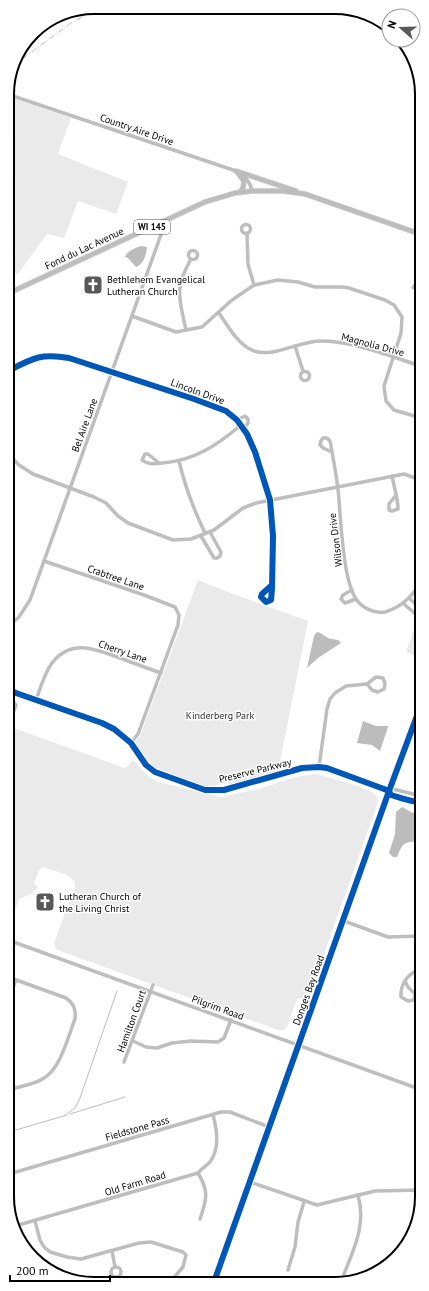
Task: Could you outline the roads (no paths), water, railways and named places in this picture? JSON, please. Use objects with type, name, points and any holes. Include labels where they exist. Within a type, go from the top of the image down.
[{"type":"main road","points":[[236,172],[243,178],[244,181],[243,188],[240,192]]},
{"type":"main road","points":[[236,172],[248,174],[305,194]]},
{"type":"main road","name":"Fond du Lac Avenue","points":[[14,291],[205,202],[240,192],[283,191],[305,194],[415,232]]},
{"type":"street","name":"Country Aire Drive","points":[[14,96],[236,172],[246,178],[250,183],[252,191]]},
{"type":"street","name":"Bel Aire Lane","points":[[14,622],[26,608],[44,561],[163,229],[162,222]]},
{"type":"street","points":[[247,233],[248,264],[254,285]]},
{"type":"street","points":[[186,330],[179,295],[180,281],[191,259]]},
{"type":"street","points":[[132,316],[176,332],[202,327],[232,300],[254,285],[278,280],[288,280],[316,287],[349,288],[385,300],[394,305],[402,317],[400,333],[384,386],[386,401],[394,410],[415,416]]},
{"type":"street","name":"Magnolia Drive","points":[[219,313],[243,345],[254,351],[270,353],[304,343],[322,341],[346,343],[415,364]]},
{"type":"street","points":[[295,346],[303,371]]},
{"type":"street","name":"Lincoln Drive","points":[[14,368],[40,356],[69,358],[194,399],[226,411],[237,420],[244,429],[256,452],[270,500],[273,536],[272,586]]},
{"type":"street","points":[[237,420],[245,416],[248,418],[248,423],[244,429]]},
{"type":"street","points":[[159,464],[192,458],[226,438],[241,425]]},
{"type":"street","name":"Wilson Drive","points":[[332,452],[338,487],[345,559],[349,582],[356,600]]},
{"type":"street","points":[[14,460],[33,474],[106,503],[118,516],[128,523],[173,540],[191,539],[210,532],[243,508],[256,503],[404,474],[415,478]]},
{"type":"street","points":[[179,461],[194,510],[205,533]]},
{"type":"street","points":[[392,476],[396,495]]},
{"type":"street","points":[[201,536],[214,558],[218,558],[221,552],[210,532]]},
{"type":"street","name":"Crabtree Lane","points":[[44,561],[175,607],[179,615],[178,625],[161,673]]},
{"type":"street","points":[[352,590],[343,595],[341,599],[345,603],[356,600],[366,608],[381,613],[393,610],[404,604],[415,590]]},
{"type":"street","points":[[409,598],[415,603]]},
{"type":"street","points":[[404,604],[415,614]]},
{"type":"street","name":"Cherry Lane","points":[[36,700],[46,672],[53,662],[63,652],[79,647],[95,649],[161,673]]},
{"type":"street","points":[[131,743],[138,734],[161,673]]},
{"type":"street","points":[[318,767],[327,709],[330,700],[335,694],[346,686],[367,684],[376,677],[383,678],[385,684],[384,688],[378,692],[372,690],[367,684]]},
{"type":"street","name":"Preserve Parkway","points":[[14,693],[102,723],[114,729],[131,743],[146,765],[155,772],[205,790],[224,790],[302,768],[318,767],[327,768],[389,791]]},
{"type":"street","name":"Donges Bay Road","points":[[216,1277],[415,721]]},
{"type":"street","points":[[389,791],[393,789],[415,794]]},
{"type":"street","points":[[389,791],[391,794],[415,802]]},
{"type":"street","points":[[344,921],[388,937],[415,936]]},
{"type":"street","name":"Pilgrim Road","points":[[14,942],[415,1087]]},
{"type":"street","points":[[405,981],[408,987],[415,994],[415,998],[413,1000],[408,1001],[401,997],[401,993],[405,981],[410,974],[415,971]]},
{"type":"street","points":[[14,985],[16,980],[66,998],[73,1005],[76,1012],[75,1019],[53,1071],[38,1081],[14,1088]]},
{"type":"street","name":"Hamilton Court","points":[[124,1062],[153,984]]},
{"type":"street","points":[[133,1041],[146,1047],[157,1048],[191,1041],[218,1042],[224,1038],[231,1020]]},
{"type":"street","name":"Fieldstone Pass","points":[[14,1173],[221,1112],[230,1112],[269,1127]]},
{"type":"street","points":[[200,1219],[206,1201],[206,1190],[198,1172],[210,1161],[217,1141],[217,1129],[213,1115]]},
{"type":"street","name":"Old Farm Road","points":[[19,1225],[198,1172]]},
{"type":"street","points":[[250,1182],[304,1202],[317,1205],[374,1191],[415,1190]]},
{"type":"street","points":[[343,1276],[360,1228],[361,1206],[358,1195]]},
{"type":"street","points":[[288,1270],[295,1247],[298,1222],[304,1202]]},
{"type":"street","points":[[35,1221],[40,1240],[44,1247],[50,1252],[67,1257],[81,1259],[140,1243],[151,1242],[183,1252],[186,1255],[183,1267],[174,1277]]},
{"type":"street","points":[[112,1251],[115,1267]]},
{"type":"waterway","points":[[67,1114],[75,1108],[80,1098],[117,991]]},
{"type":"waterway","points":[[70,1114],[125,1097]]},
{"type":"waterway","points":[[14,1131],[67,1115]]},
{"type":"railway","points":[[22,59],[71,23],[86,15]]},
{"type":"railway","points":[[351,16],[369,22]]},
{"type":"place","name":"Bethlehem Evangelical Lutheran Church","points":[[93,285]]},
{"type":"place","name":"Lutheran Church of the Living Christ","points":[[45,902]]},
{"type":"park label","name":"Kinderberg Park","points":[[220,715]]}]
